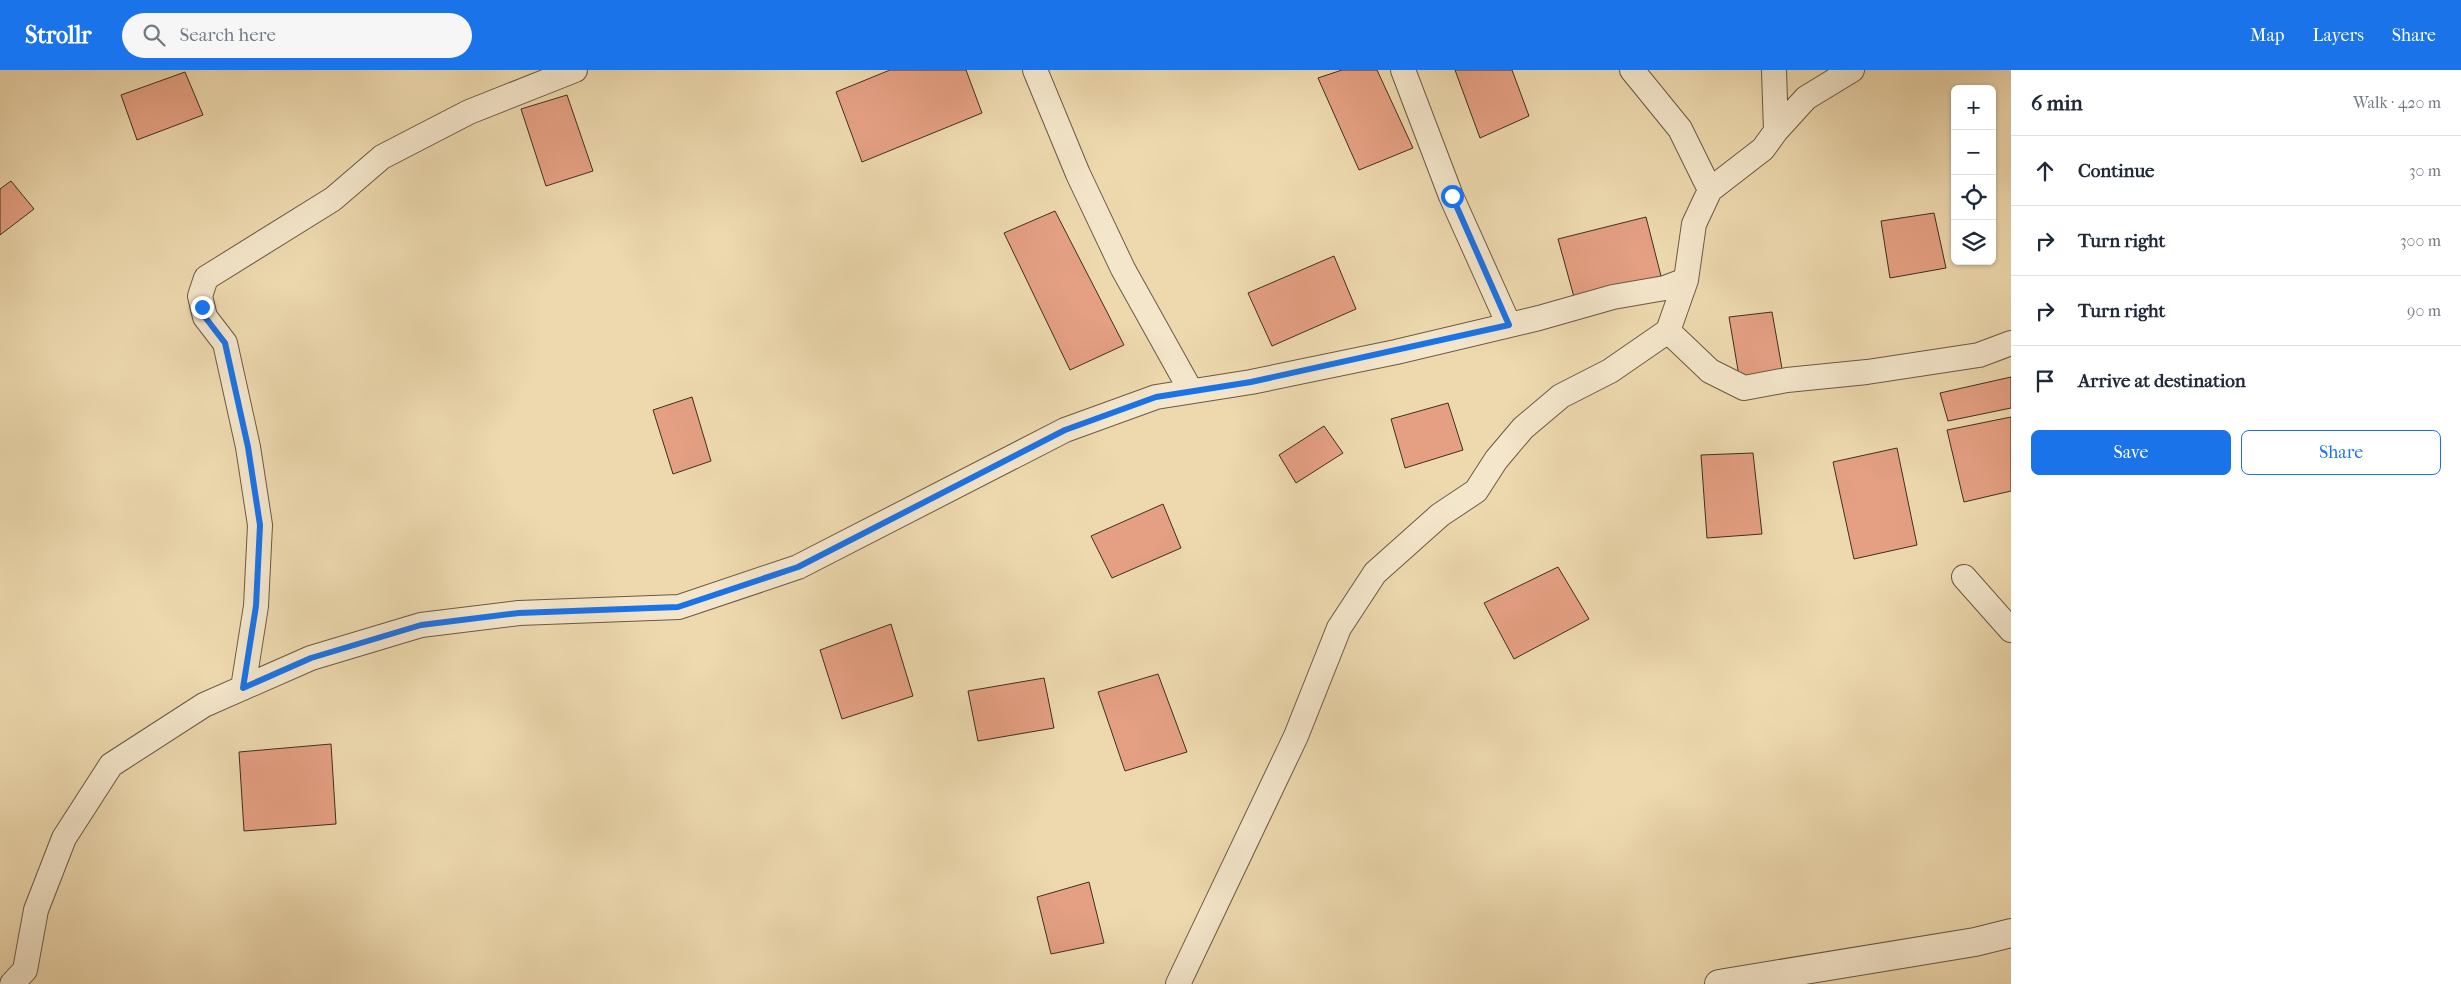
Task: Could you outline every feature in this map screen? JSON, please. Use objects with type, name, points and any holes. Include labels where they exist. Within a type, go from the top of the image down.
[{"type":"street","points":[[243,688],[256,606],[260,525],[248,447],[225,343],[205,317],[200,296],[206,278],[333,199],[382,157],[470,112],[575,70]]},
{"type":"street","points":[[1035,70],[1078,174],[1123,269],[1192,391]]},
{"type":"street","points":[[1403,70],[1452,196],[1509,325]]},
{"type":"street","points":[[1632,70],[1680,129],[1710,190]]},
{"type":"street","points":[[1774,70],[1776,131]]},
{"type":"street","points":[[1178,984],[1296,736],[1339,628],[1375,572],[1440,515],[1476,491],[1496,460],[1523,428],[1561,396],[1610,371],[1668,331],[1686,280],[1694,224],[1710,190],[1763,149],[1776,131],[1806,98],[1852,70]]},
{"type":"street","points":[[12,984],[25,970],[36,910],[64,838],[111,766],[204,705],[311,658],[421,625],[519,613],[678,607],[798,567],[1065,430],[1156,397],[1290,374],[1509,325],[1613,297],[1664,288],[1686,280]]},
{"type":"street","points":[[1668,331],[1710,371],[1744,388],[1787,380],[1867,372],[1979,355],[2011,343]]},
{"type":"street","points":[[1964,577],[2011,630]]},
{"type":"street","points":[[1719,984],[1975,942],[2011,933]]},
{"type":"building","points":[[890,70],[966,70],[982,113],[862,162],[836,92]]},
{"type":"building","points":[[1342,70],[1377,70],[1413,148],[1359,170],[1318,78]]},
{"type":"building","points":[[1455,70],[1512,70],[1529,116],[1480,138]]},
{"type":"building","points":[[185,72],[203,115],[137,140],[121,95]]},
{"type":"building","points":[[567,95],[593,171],[546,186],[521,109]]},
{"type":"building","points":[[11,181],[34,209],[0,235],[0,189]]},
{"type":"building","points":[[1055,211],[1124,345],[1070,370],[1004,233]]},
{"type":"building","points":[[1934,213],[1946,268],[1890,278],[1881,221]]},
{"type":"building","points":[[1646,217],[1661,276],[1574,297],[1558,239]]},
{"type":"building","points":[[1334,256],[1356,309],[1272,346],[1248,293]]},
{"type":"building","points":[[1772,312],[1783,374],[1740,382],[1729,317]]},
{"type":"building","points":[[2011,377],[2011,408],[1948,421],[1940,393]]},
{"type":"building","points":[[692,397],[711,461],[673,474],[653,410]]},
{"type":"building","points":[[1448,403],[1463,450],[1405,468],[1391,419]]},
{"type":"building","points":[[2011,417],[2011,491],[1964,502],[1947,430]]},
{"type":"building","points":[[1324,426],[1343,453],[1296,483],[1279,455]]},
{"type":"building","points":[[1897,448],[1917,545],[1854,559],[1833,462]]},
{"type":"building","points":[[1753,453],[1762,534],[1707,538],[1701,455]]},
{"type":"building","points":[[1163,504],[1181,548],[1112,578],[1091,536]]},
{"type":"building","points":[[1558,567],[1589,619],[1514,659],[1484,603]]},
{"type":"building","points":[[891,624],[913,696],[842,719],[820,650]]},
{"type":"building","points":[[1158,674],[1187,752],[1125,771],[1098,692]]},
{"type":"building","points":[[1044,678],[1054,728],[978,741],[968,691]]},
{"type":"building","points":[[331,744],[336,824],[244,831],[239,752]]},
{"type":"building","points":[[1089,882],[1104,943],[1051,954],[1037,897]]},
{"type":"route","points":[[202,307],[205,317],[225,343],[248,447],[260,525],[256,606],[243,688],[311,658],[421,625],[519,613],[678,607],[798,567],[1065,430],[1156,397],[1251,382],[1396,352],[1509,325],[1452,196]]}]
